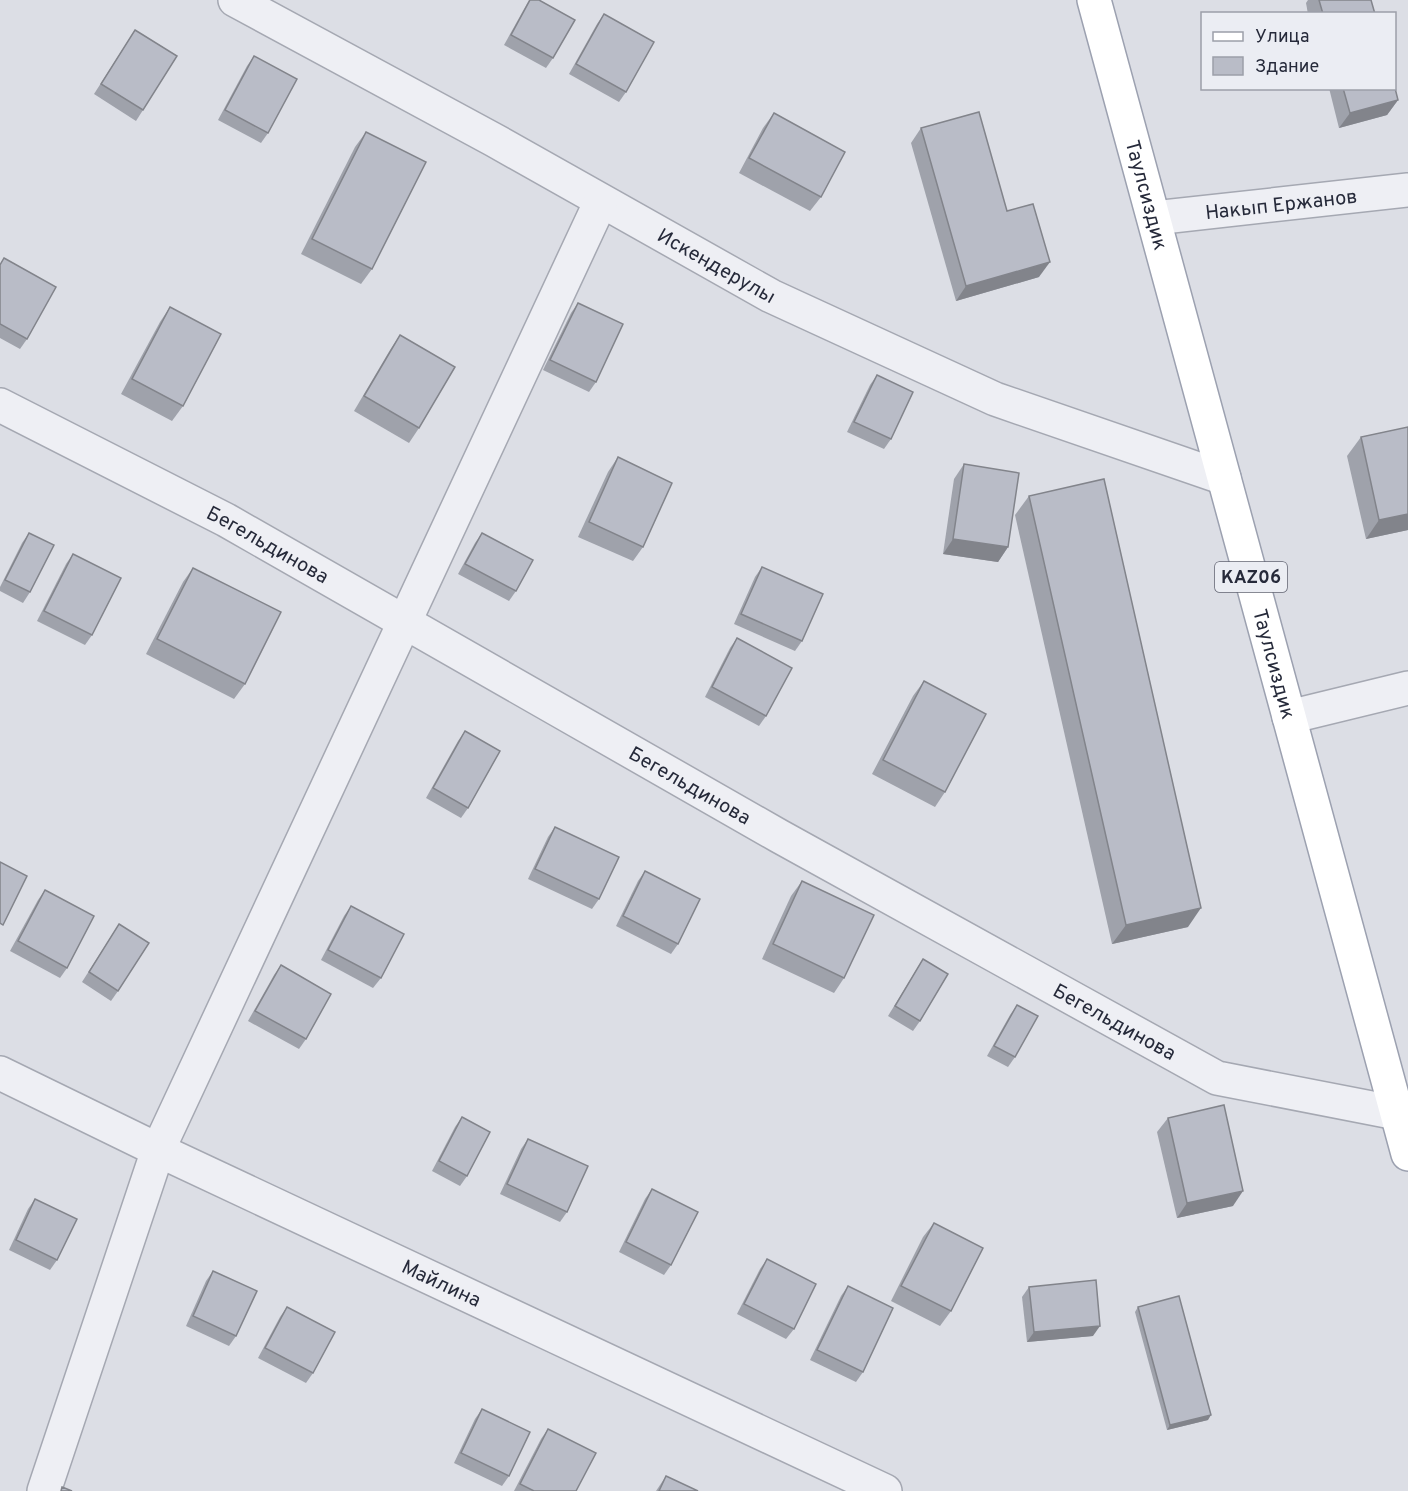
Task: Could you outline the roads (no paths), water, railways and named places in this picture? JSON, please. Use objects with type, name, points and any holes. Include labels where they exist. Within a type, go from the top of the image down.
[{"type":"main road","name":"Таулсиздик","points":[[1094,0],[1289,717],[1398,1080],[1397,1113],[1408,1154]]},
{"type":"street","name":"Искендерулы","points":[[235,0],[484,135],[771,296],[995,399],[1224,478]]},
{"type":"street","name":"Накып Ержанов","points":[[1154,218],[1408,190]]},
{"type":"street","points":[[44,1491],[158,1150],[601,201]]},
{"type":"street","name":"Бегельдинова","points":[[0,405],[226,520],[769,830],[1217,1078],[1397,1113]]},
{"type":"street","points":[[1289,717],[1408,688]]},
{"type":"street","name":"Майлина","points":[[0,1073],[158,1150],[885,1491]]}]
